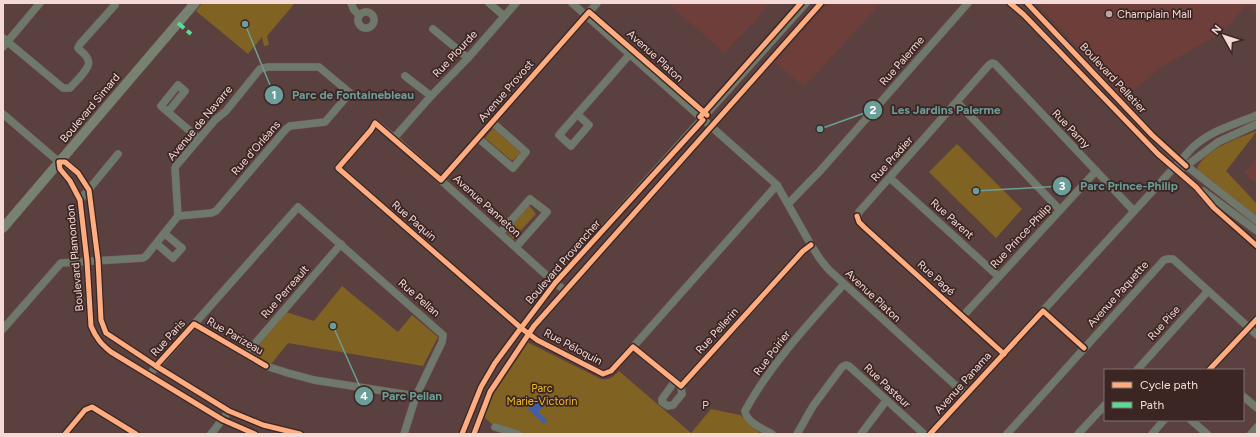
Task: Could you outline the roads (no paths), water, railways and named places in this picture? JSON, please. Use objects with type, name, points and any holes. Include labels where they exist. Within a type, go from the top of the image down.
[{"type":"main road","name":"Boulevard Simard","points":[[3,228],[195,3]]},
{"type":"street","points":[[350,3],[359,15]]},
{"type":"street","points":[[489,3],[504,16]]},
{"type":"street","name":"Rue Plourde","points":[[394,138],[431,96],[468,58],[516,3]]},
{"type":"street","name":"Avenue Platon","points":[[572,3],[777,185],[811,245],[824,264],[966,395]]},
{"type":"street","name":"Avenue Provost","points":[[441,180],[597,3]]},
{"type":"street","name":"Boulevard Provencher","points":[[462,434],[481,387],[495,363],[555,283],[703,120],[806,3]]},
{"type":"street","name":"Boulevard Provencher","points":[[474,434],[490,392],[529,334],[821,3]]},
{"type":"street","name":"Rue Palerme","points":[[788,204],[968,3]]},
{"type":"street","name":"Boulevard Pelletier","points":[[1010,3],[1024,15],[1174,169],[1257,231]]},
{"type":"street","name":"Boulevard Pelletier","points":[[1027,3],[1152,135],[1186,166],[1257,221]]},
{"type":"street","points":[[38,4],[4,42],[63,88],[70,88],[88,67],[89,61],[87,57],[78,48],[114,5]]},
{"type":"street","points":[[433,29],[468,58]]},
{"type":"street","points":[[577,114],[589,125],[571,146],[559,135],[577,114],[630,54]]},
{"type":"street","name":"Rue Pradier","points":[[857,216],[992,63]]},
{"type":"street","name":"Rue Parny","points":[[992,63],[1134,211]]},
{"type":"street","name":"Rue d'Orléans","points":[[178,216],[211,213],[216,211],[286,128],[290,126],[325,122],[350,93],[319,66],[264,68],[255,73],[247,84]]},
{"type":"street","points":[[406,76],[431,96]]},
{"type":"street","name":"Avenue de Navarre","points":[[178,216],[175,168],[215,120],[226,111],[247,84]]},
{"type":"street","points":[[957,102],[1060,210]]},
{"type":"street","points":[[168,112],[199,139]]},
{"type":"street","name":"Avenue Panama","points":[[930,434],[1198,143],[1213,133],[1257,115]]},
{"type":"street","points":[[4,119],[59,162]]},
{"type":"street","points":[[478,138],[513,168],[526,152],[492,122]]},
{"type":"street","name":"Avenue Panneton","points":[[375,123],[394,138],[555,283],[566,291]]},
{"type":"street","name":"Rue Paquin","points":[[375,123],[371,130],[338,168],[521,328]]},
{"type":"street","name":"Avenue Panama","points":[[1174,169],[1186,166],[1218,142],[1257,124]]},
{"type":"street","points":[[80,200],[118,154]]},
{"type":"street","name":"Boulevard Plamondon","points":[[255,434],[223,420],[111,352],[100,343],[91,326],[87,261],[80,200],[70,181],[60,169],[59,162],[65,162],[78,173],[89,190],[98,260],[102,320],[106,332],[156,366],[229,411],[264,425],[300,434]]},
{"type":"street","name":"Rue Prince-Philip","points":[[963,316],[1096,171]]},
{"type":"street","name":"Rue Parent","points":[[890,178],[999,276]]},
{"type":"street","name":"Boulevard Pelletier","points":[[1191,183],[1214,208],[1257,246]]},
{"type":"street","name":"Rue Péloquin","points":[[521,328],[537,340],[603,374],[610,371],[777,185]]},
{"type":"street","points":[[500,233],[530,199],[547,212],[516,247]]},
{"type":"street","name":"Rue Pellan","points":[[298,207],[443,334],[442,342],[416,396],[404,434]]},
{"type":"street","name":"Rue Paris","points":[[149,375],[298,207]]},
{"type":"street","points":[[3,329],[61,263],[143,258],[157,244],[178,216]]},
{"type":"street","name":"Rue Pagé","points":[[857,216],[859,222],[864,227],[1004,354]]},
{"type":"street","points":[[157,244],[173,258],[182,248],[165,234]]},
{"type":"street","name":"Rue Perreault","points":[[246,354],[341,244]]},
{"type":"street","name":"Rue Pellerin","points":[[633,347],[678,384],[803,251],[811,245]]},
{"type":"street","name":"Avenue Paquette","points":[[1007,434],[1164,260],[1173,259],[1257,335]]},
{"type":"street","name":"Rue Poirier","points":[[772,434],[751,420],[746,415],[745,411],[784,354],[844,284]]},
{"type":"street","name":"Rue Pise","points":[[1138,369],[1208,291]]},
{"type":"street","points":[[1043,311],[1084,348]]},
{"type":"street","points":[[1212,369],[1257,319]]},
{"type":"street","name":"Rue Parizeau","points":[[194,324],[266,366],[288,374],[314,380],[416,396]]},
{"type":"street","name":"Rue Pasteur","points":[[797,434],[823,392],[842,367],[846,365],[849,366],[924,434]]},
{"type":"street","points":[[1244,397],[1257,408]]},
{"type":"street","points":[[861,434],[886,401]]},
{"type":"street","points":[[1078,434],[1104,406]]},
{"type":"street","points":[[65,434],[85,410],[92,407],[136,434]]},
{"type":"street","points":[[211,434],[229,411]]},
{"type":"street","points":[[1192,421],[1207,434]]},
{"type":"street","points":[[1152,434],[1159,422]]},
{"type":"street","points":[[495,427],[518,434]]},
{"type":"street","points":[[1250,434],[1257,427]]},
{"type":"water","points":[[540,395],[548,401],[538,412],[547,420],[544,424],[528,409]]},
{"type":"place","name":"Champlain Mall","points":[[1109,14]]},
{"type":"place","name":"Parc de Fontainebleau","points":[[245,24]]},
{"type":"place","name":"Les Jardins Palerme","points":[[820,129]]},
{"type":"place","name":"Parc Prince-Philip","points":[[976,191]]},
{"type":"place","name":"Parc Pellan","points":[[333,326]]},
{"type":"district","name":"P","points":[[706,405]]},
{"type":"park label","name":"Parc Marie-Victorin","points":[[542,394]]}]
